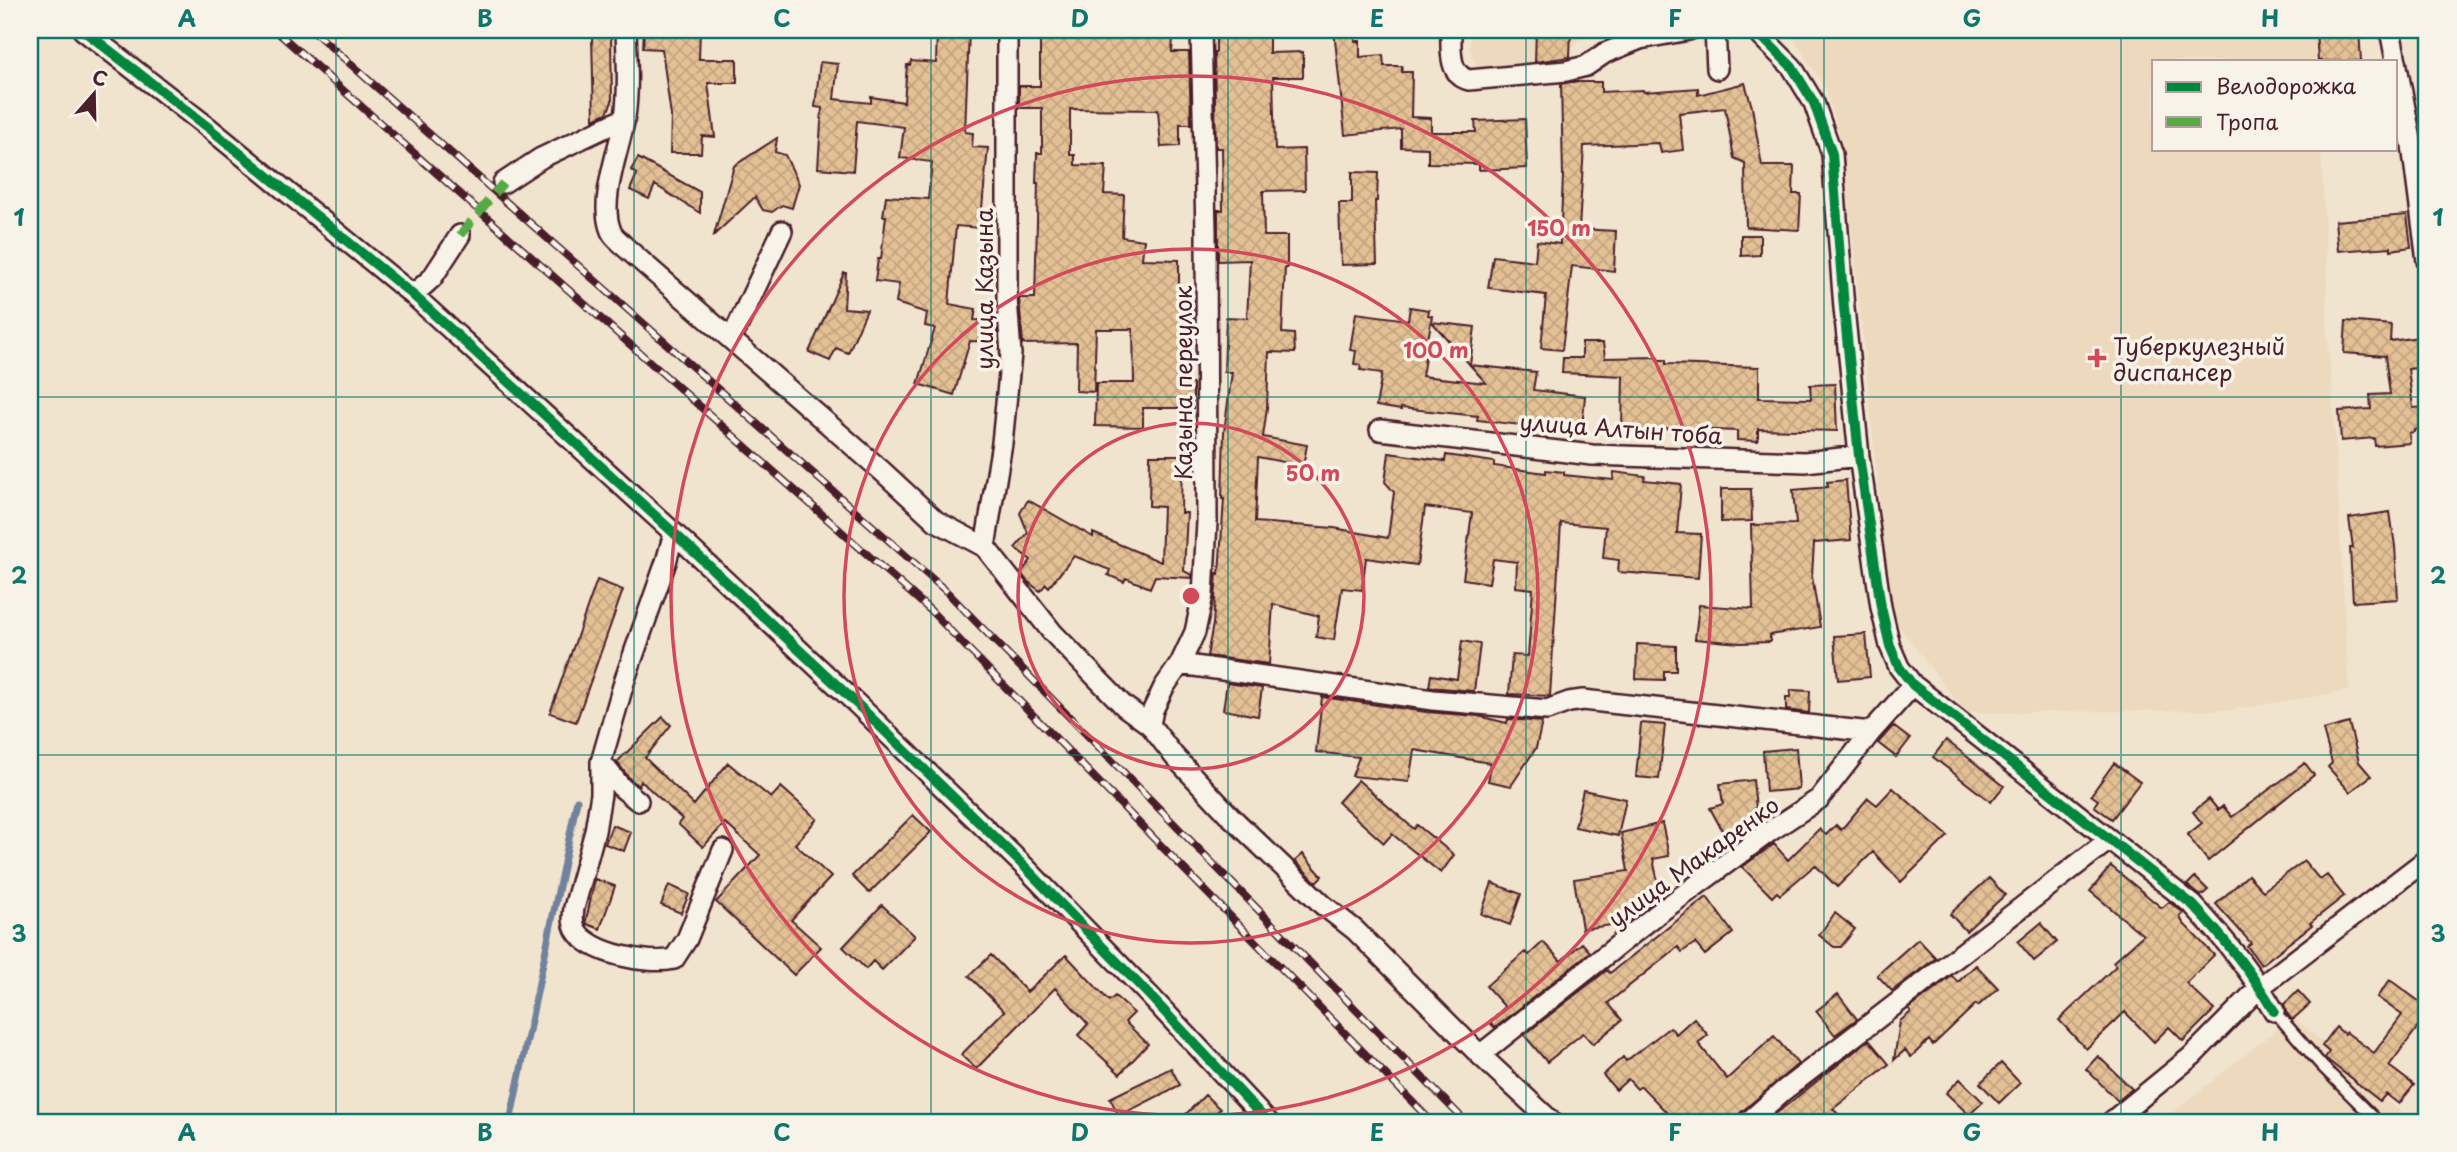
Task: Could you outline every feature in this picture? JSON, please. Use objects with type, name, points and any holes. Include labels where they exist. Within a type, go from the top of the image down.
[{"type":"street","points":[[83,30],[209,128],[413,295],[674,533],[867,713],[1025,866],[1268,1122]]},
{"type":"street","points":[[626,30],[625,118],[607,212],[611,232],[936,521],[985,547],[1052,632],[1124,706],[1150,724],[1174,756],[1230,816],[1323,905],[1355,930],[1480,1055],[1552,1122]]},
{"type":"street","name":"улица Казына","points":[[985,547],[1002,443],[1011,354],[1007,298],[1007,30]]},
{"type":"street","name":"Казына переулок","points":[[1150,724],[1153,710],[1164,687],[1180,664],[1195,632],[1203,595],[1207,522],[1206,231],[1201,30]]},
{"type":"street","points":[[1451,30],[1456,73],[1460,78],[1469,80],[1566,71],[1586,66],[1605,54],[1640,39],[1689,30]]},
{"type":"street","points":[[1715,30],[1717,69]]},
{"type":"street","points":[[1755,30],[1792,67],[1814,103],[1832,154],[1859,456],[1881,607],[1890,646],[1899,667],[1913,685],[2193,905],[2231,945],[2274,1011]]},
{"type":"street","points":[[2390,30],[2396,60]]},
{"type":"street","points":[[2398,72],[2412,145],[2427,261]]},
{"type":"street","points":[[503,183],[541,158],[625,118]]},
{"type":"street","points":[[732,338],[782,231]]},
{"type":"street","points":[[413,295],[432,278],[460,235]]},
{"type":"street","name":"улица Алтын тоба","points":[[1380,430],[1592,455],[1793,462],[1859,456]]},
{"type":"street","points":[[674,533],[625,679],[601,762],[601,794],[573,919],[576,930],[586,940],[614,954],[661,962],[674,959],[687,939],[723,850]]},
{"type":"street","points":[[1180,664],[1433,700],[1548,710],[1583,699],[1871,732]]},
{"type":"street","name":"улица Макаренко","points":[[1480,1055],[1656,915],[1769,832],[1819,799],[1871,732],[1913,685]]},
{"type":"street","points":[[601,762],[621,787],[638,801]]},
{"type":"street","points":[[1748,1122],[1783,1091],[2109,840]]},
{"type":"street","points":[[2111,1122],[2192,1056],[2260,987],[2427,859]]},
{"type":"lane","points":[[2274,1011],[2322,1066],[2378,1122]]},
{"type":"shaded area","points":[[1470,30],[1619,30],[1576,41],[1567,60],[1477,68],[1470,48]]},
{"type":"shaded area","name":"Туберкулезный диспансер","points":[[1793,30],[2318,30],[2319,60],[2152,60],[2152,150],[2321,150],[2327,267],[2327,332],[2349,691],[2232,710],[1965,713],[1891,616],[1844,153],[1826,90],[1793,38]]},
{"type":"shaded area","points":[[2293,1016],[2412,1122],[2161,1122]]},
{"type":"building","points":[[644,30],[700,30],[699,59],[737,59],[737,83],[708,83],[715,137],[702,136],[701,153],[670,153],[671,116],[662,49],[643,48]]},
{"type":"building","points":[[937,30],[969,30],[965,132],[973,133],[972,147],[988,148],[980,228],[956,226],[949,304],[976,309],[974,320],[996,321],[998,342],[970,341],[954,395],[918,384],[935,328],[925,326],[927,313],[896,303],[899,284],[875,281],[878,259],[881,259],[886,196],[928,199],[932,162],[900,158],[904,127],[857,121],[853,171],[818,168],[822,108],[815,107],[820,62],[838,64],[834,99],[871,103],[871,97],[904,102],[907,65],[910,65],[911,61],[936,63]]},
{"type":"building","points":[[1040,30],[1122,30],[1122,36],[1173,38],[1172,52],[1189,52],[1191,124],[1180,124],[1180,146],[1161,147],[1158,110],[1070,109],[1070,155],[1075,155],[1075,165],[1106,166],[1104,194],[1124,195],[1122,237],[1144,240],[1142,259],[1179,260],[1179,301],[1193,301],[1193,330],[1183,329],[1182,383],[1193,384],[1193,408],[1143,408],[1143,427],[1095,426],[1096,383],[1134,383],[1133,329],[1096,329],[1094,392],[1076,391],[1077,343],[1023,344],[1019,298],[1035,298],[1037,153],[1042,153],[1042,108],[1019,108],[1019,86],[1040,86]]},
{"type":"building","points":[[1216,30],[1258,30],[1258,34],[1269,34],[1269,53],[1303,52],[1303,77],[1273,77],[1275,150],[1304,149],[1305,190],[1263,191],[1264,236],[1287,236],[1282,333],[1294,334],[1295,353],[1269,352],[1263,437],[1307,445],[1303,466],[1258,457],[1255,522],[1334,528],[1388,538],[1394,492],[1385,482],[1389,453],[1445,461],[1446,455],[1494,462],[1494,466],[1546,473],[1546,470],[1564,472],[1564,475],[1613,480],[1614,472],[1645,476],[1644,480],[1681,484],[1677,533],[1701,534],[1698,578],[1618,572],[1619,560],[1603,558],[1606,527],[1561,523],[1550,696],[1509,694],[1512,655],[1528,656],[1533,589],[1516,587],[1517,562],[1493,559],[1489,583],[1463,579],[1472,513],[1425,507],[1417,565],[1366,558],[1362,590],[1342,588],[1334,640],[1316,637],[1319,616],[1273,604],[1269,664],[1207,656],[1213,624],[1217,573],[1219,574],[1224,499],[1224,432],[1232,372],[1224,372],[1226,317],[1247,318],[1250,260],[1218,261],[1218,210],[1223,210],[1222,148],[1216,148]]},
{"type":"building","points":[[1334,30],[1355,30],[1355,41],[1360,41],[1360,57],[1383,55],[1384,66],[1402,66],[1402,72],[1412,72],[1411,117],[1431,118],[1431,132],[1476,132],[1475,121],[1525,119],[1527,168],[1479,170],[1479,164],[1428,163],[1428,148],[1401,147],[1401,129],[1345,135]]},
{"type":"building","points":[[1536,30],[1571,30],[1570,57],[1535,62]]},
{"type":"building","points":[[2316,30],[2359,30],[2361,60],[2318,60]]},
{"type":"building","points":[[592,37],[611,37],[612,102],[607,113],[594,119]]},
{"type":"building","points":[[1601,82],[1601,92],[1698,88],[1698,95],[1745,83],[1762,166],[1794,166],[1793,194],[1801,194],[1799,230],[1746,227],[1745,163],[1734,158],[1725,108],[1679,113],[1683,150],[1661,153],[1659,143],[1584,146],[1579,229],[1616,231],[1614,271],[1572,266],[1562,350],[1541,348],[1546,295],[1488,288],[1493,256],[1535,261],[1537,241],[1560,244],[1563,176],[1561,84]]},
{"type":"building","points":[[777,138],[775,152],[785,155],[799,184],[792,208],[782,205],[772,212],[763,210],[755,197],[714,235],[734,166]]},
{"type":"building","points":[[638,158],[700,192],[700,213],[655,185],[649,199],[630,190],[637,174],[631,170]]},
{"type":"building","points":[[1352,172],[1378,173],[1375,201],[1377,264],[1341,265],[1339,203],[1352,203]]},
{"type":"building","points":[[2407,215],[2411,247],[2338,251],[2335,221]]},
{"type":"building","points":[[1741,235],[1760,235],[1760,255],[1741,256]]},
{"type":"building","points":[[844,273],[844,308],[867,310],[848,353],[836,348],[830,361],[809,352]]},
{"type":"building","points":[[1410,307],[1429,310],[1428,315],[1432,316],[1422,376],[1486,383],[1470,365],[1536,372],[1533,390],[1585,396],[1582,428],[1530,422],[1529,426],[1477,420],[1478,416],[1376,406],[1382,373],[1360,370],[1361,365],[1354,364],[1356,351],[1350,350],[1356,313],[1408,320]]},
{"type":"building","points":[[2346,321],[2391,325],[2390,341],[2427,336],[2427,367],[2408,369],[2413,408],[2427,407],[2427,428],[2409,433],[2410,443],[2375,446],[2374,438],[2341,441],[2339,411],[2371,409],[2370,395],[2390,394],[2385,356],[2344,353]]},
{"type":"building","points":[[1432,322],[1475,327],[1470,365]]},
{"type":"building","points":[[1582,343],[1603,343],[1605,358],[1658,357],[1658,360],[1666,360],[1666,364],[1759,367],[1759,398],[1811,399],[1810,385],[1835,384],[1837,431],[1758,429],[1758,441],[1737,440],[1737,431],[1661,428],[1661,432],[1622,431],[1623,376],[1562,373],[1563,358],[1582,358]]},
{"type":"building","points":[[1150,455],[1182,455],[1181,513],[1187,513],[1184,571],[1192,575],[1192,578],[1155,576],[1150,588],[1126,578],[1124,582],[1108,575],[1110,570],[1074,556],[1049,587],[1046,584],[1040,591],[1027,581],[1021,573],[1031,560],[1015,548],[1028,533],[1020,513],[1028,500],[1093,537],[1093,533],[1161,562],[1163,507],[1149,506]]},
{"type":"building","points":[[1846,480],[1851,540],[1814,543],[1812,576],[1820,627],[1770,635],[1770,642],[1740,643],[1695,639],[1699,605],[1753,609],[1751,525],[1796,524],[1793,490],[1828,487],[1827,482]]},
{"type":"building","points":[[1721,489],[1751,489],[1752,521],[1721,522]]},
{"type":"building","points":[[2390,512],[2398,599],[2353,602],[2350,548],[2353,548],[2349,518]]},
{"type":"building","points":[[597,580],[623,590],[576,722],[550,713]]},
{"type":"building","points":[[1866,634],[1870,677],[1838,680],[1834,636]]},
{"type":"building","points":[[1462,641],[1480,644],[1474,691],[1429,687],[1431,675],[1457,679]]},
{"type":"building","points":[[1637,644],[1676,646],[1676,671],[1664,671],[1664,680],[1636,679]]},
{"type":"building","points":[[1227,683],[1262,688],[1258,716],[1223,710]]},
{"type":"building","points":[[1791,690],[1810,691],[1809,713],[1786,710],[1786,697],[1790,697]]},
{"type":"building","points":[[1322,697],[1426,712],[1478,716],[1507,723],[1508,719],[1542,722],[1536,748],[1511,786],[1488,781],[1490,763],[1414,750],[1409,782],[1352,776],[1359,757],[1316,752]]},
{"type":"building","points":[[663,717],[671,725],[645,758],[694,805],[728,763],[771,798],[781,787],[817,819],[795,844],[831,877],[791,920],[821,947],[794,975],[716,902],[760,855],[725,823],[703,847],[678,824],[682,819],[641,781],[639,786],[630,779],[617,762]]},
{"type":"building","points":[[1641,723],[1665,725],[1659,779],[1636,777]]},
{"type":"building","points":[[2349,723],[2359,762],[2371,776],[2350,792],[2328,767],[2332,763],[2323,730]]},
{"type":"building","points":[[1893,726],[1910,739],[1896,757],[1878,743]]},
{"type":"building","points":[[1946,740],[2004,786],[1991,802],[1933,757]]},
{"type":"building","points":[[1796,748],[1799,789],[1766,792],[1763,751]]},
{"type":"building","points":[[2114,763],[2140,782],[2112,819],[2094,806],[2098,800],[2091,795]]},
{"type":"building","points":[[2305,763],[2314,775],[2208,861],[2187,835],[2202,823],[2193,812],[2209,799],[2218,810],[2223,806],[2232,817]]},
{"type":"building","points":[[1358,780],[1414,829],[1417,825],[1454,855],[1441,873],[1392,834],[1384,843],[1338,802]]},
{"type":"building","points":[[1753,780],[1756,808],[1744,821],[1749,831],[1730,845],[1710,808],[1723,804],[1720,784]]},
{"type":"building","points":[[1893,788],[1948,836],[1901,882],[1873,852],[1837,887],[1815,865],[1780,895],[1777,892],[1772,897],[1742,867],[1774,844],[1788,860],[1819,829],[1826,835],[1836,825],[1841,830],[1868,798],[1877,805]]},
{"type":"building","points":[[1583,790],[1626,799],[1618,836],[1575,827]]},
{"type":"building","points":[[913,815],[931,832],[869,893],[852,876]]},
{"type":"building","points":[[1662,823],[1669,856],[1653,859],[1661,896],[1627,923],[1582,929],[1574,879],[1628,871],[1621,833]]},
{"type":"building","points":[[612,825],[631,832],[624,851],[605,844]]},
{"type":"building","points":[[1303,854],[1322,876],[1316,882],[1295,861]]},
{"type":"building","points":[[2304,861],[2320,880],[2327,875],[2344,896],[2261,965],[2247,946],[2251,943],[2216,904],[2248,875],[2263,891]]},
{"type":"building","points":[[2111,866],[2162,908],[2169,902],[2184,913],[2180,917],[2183,923],[2214,955],[2186,983],[2214,1010],[2183,1041],[2169,1027],[2154,1042],[2125,1012],[2086,1049],[2059,1020],[2116,966],[2113,962],[2143,935],[2090,891]]},
{"type":"building","points":[[2195,877],[2208,890],[2201,896],[2187,885]]},
{"type":"building","points":[[1989,878],[2005,895],[1966,931],[1950,914]]},
{"type":"building","points":[[595,879],[615,886],[600,929],[587,924],[586,920]]},
{"type":"building","points":[[1492,883],[1521,894],[1510,925],[1481,914]]},
{"type":"building","points":[[669,885],[689,894],[681,913],[661,905]]},
{"type":"building","points":[[1707,897],[1733,933],[1705,955],[1695,943],[1682,952],[1678,947],[1608,1003],[1622,1020],[1593,1044],[1583,1033],[1547,1062],[1524,1035],[1607,970],[1610,973]]},
{"type":"building","points":[[882,905],[915,936],[882,970],[873,961],[866,969],[843,947]]},
{"type":"building","points":[[1835,913],[1855,929],[1841,947],[1834,947],[1819,935]]},
{"type":"building","points":[[2041,923],[2057,942],[2034,961],[2018,942]]},
{"type":"building","points":[[1918,939],[1936,958],[1892,991],[1877,975]]},
{"type":"building","points":[[1543,942],[1561,961],[1582,943],[1590,952],[1495,1028],[1489,1022],[1505,1007],[1486,986],[1525,952],[1529,955]]},
{"type":"building","points":[[991,955],[1027,992],[1066,955],[1109,1001],[1115,996],[1134,1013],[1125,1022],[1148,1044],[1120,1074],[1078,1035],[1088,1024],[1055,988],[976,1069],[961,1055],[1004,1011],[969,976]]},
{"type":"building","points":[[1976,965],[1998,988],[1978,1006],[1976,1004],[1933,1045],[1929,1040],[1911,1057],[1905,1050],[1894,1060],[1900,1021],[1911,1012],[1909,1009],[1952,976],[1958,982]]},
{"type":"building","points":[[2390,980],[2427,1007],[2427,1015],[2389,1066],[2414,1085],[2399,1104],[2386,1094],[2380,1101],[2325,1058],[2329,1052],[2322,1046],[2336,1027],[2374,1053],[2402,1015],[2377,997]]},
{"type":"building","points":[[2298,991],[2310,1004],[2292,1020],[2284,1004]]},
{"type":"building","points":[[1838,994],[1857,1019],[1835,1035],[1816,1011]]},
{"type":"building","points":[[1694,1018],[1708,1035],[1698,1043],[1727,1079],[1774,1036],[1798,1064],[1740,1113],[1736,1122],[1676,1122],[1641,1086],[1637,1089],[1628,1079],[1616,1090],[1603,1075],[1623,1057],[1626,1061],[1670,1027],[1676,1034]]},
{"type":"building","points":[[1869,1040],[1889,1064],[1833,1109],[1838,1114],[1828,1122],[1779,1122],[1773,1116]]},
{"type":"building","points":[[2098,1056],[2132,1089],[2118,1101],[2086,1069]]},
{"type":"building","points":[[2001,1063],[2020,1083],[1999,1103],[1980,1083]]},
{"type":"building","points":[[1171,1068],[1180,1085],[1119,1116],[1110,1098]]},
{"type":"building","points":[[1960,1079],[1983,1102],[1969,1115],[1946,1093]]},
{"type":"building","points":[[1205,1095],[1220,1109],[1206,1122],[1178,1122]]},
{"type":"waterway","points":[[510,1122],[577,800]]},
{"type":"railway","points":[[275,30],[930,610],[1432,1122]]},
{"type":"railway","points":[[312,30],[947,592],[1466,1122]]},
{"type":"marked path","points":[[460,235],[503,183]]},
{"type":"cycle path","points":[[83,30],[209,128],[413,295],[674,533],[857,704],[1025,867],[1268,1122]]},
{"type":"cycle path","points":[[1755,30],[1792,67],[1814,103],[1832,154],[1859,456],[1881,607],[1890,646],[1899,667],[1913,685],[2193,905],[2236,955],[2274,1011]]},
{"type":"place","name":"Туберкулезный диспансер","points":[[2097,358]]}]
